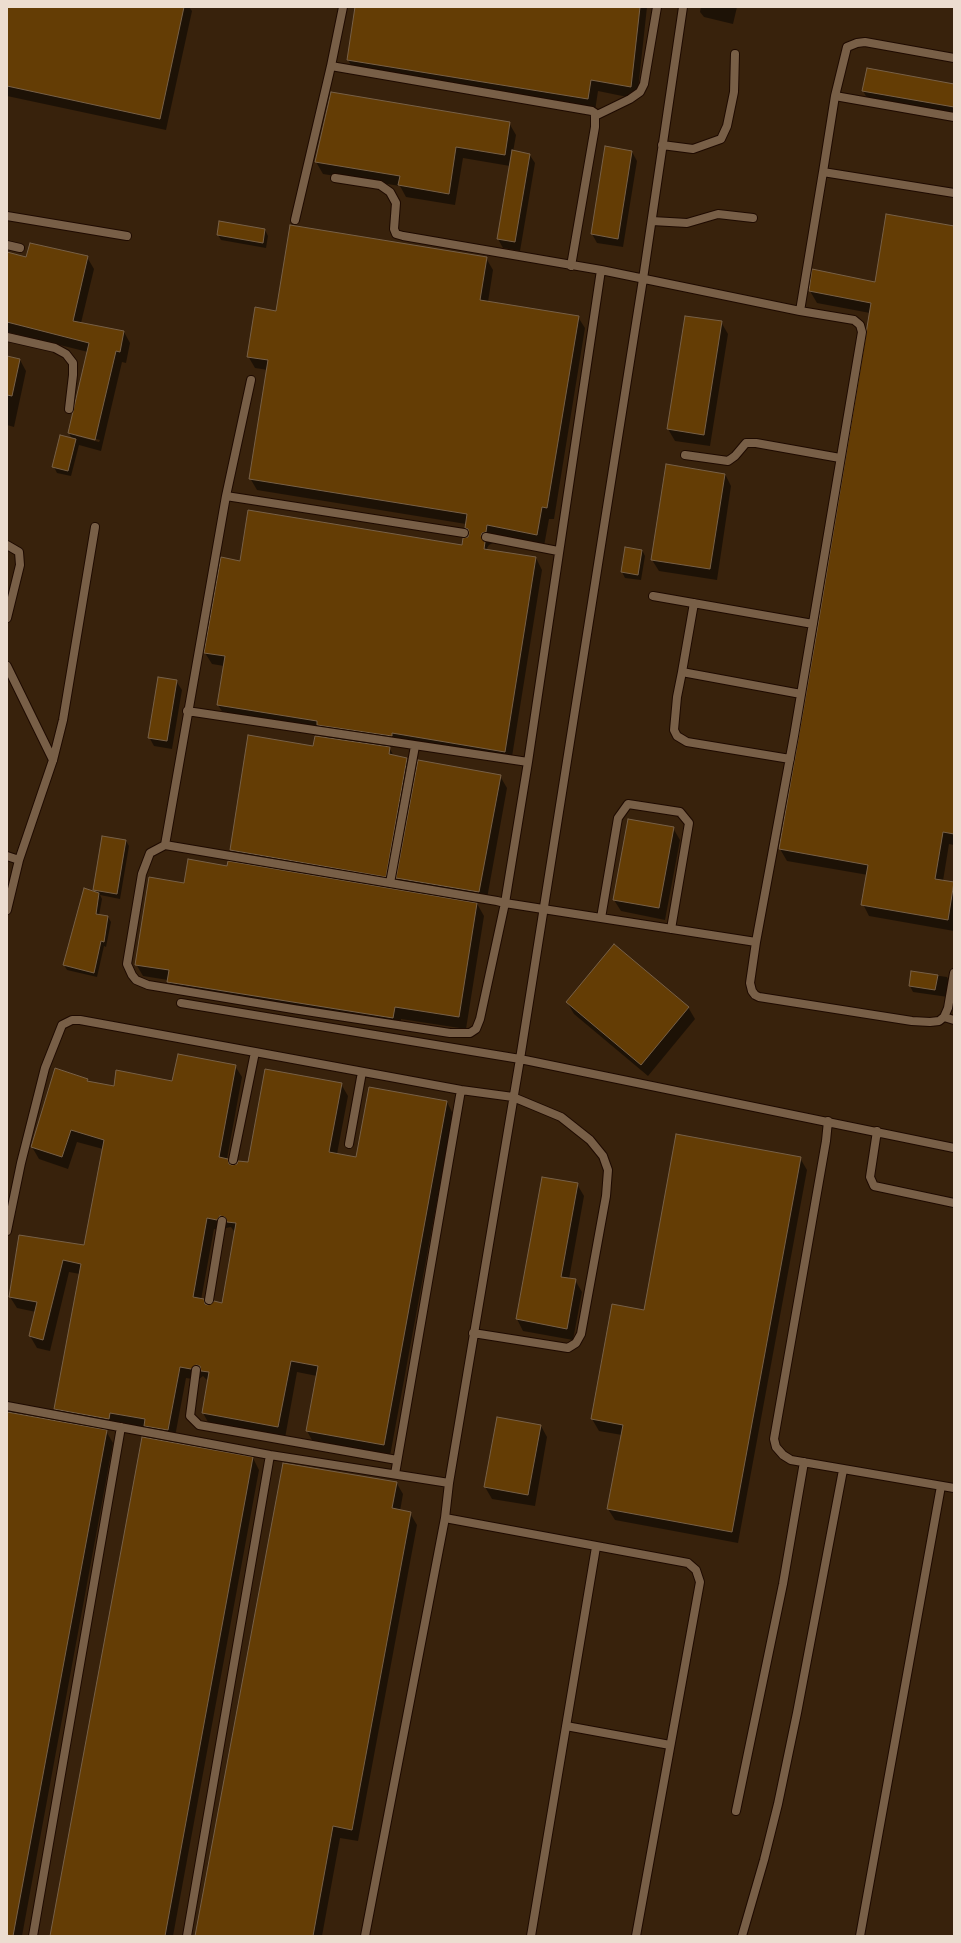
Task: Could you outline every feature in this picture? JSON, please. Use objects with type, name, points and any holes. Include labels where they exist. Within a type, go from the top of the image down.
[{"type":"lane","points":[[295,220],[331,66],[343,7]]},
{"type":"lane","points":[[596,116],[630,99],[640,92],[644,84],[657,7]]},
{"type":"lane","points":[[365,1936],[444,1518],[473,1333],[520,1058],[643,280],[683,7]]},
{"type":"lane","points":[[800,311],[835,96],[847,47],[857,42],[865,42],[954,58]]},
{"type":"lane","points":[[662,145],[693,149],[721,139],[727,126],[734,92],[735,54]]},
{"type":"lane","points":[[331,66],[592,111],[596,116],[595,127],[571,266]]},
{"type":"lane","points":[[835,96],[954,117]]},
{"type":"lane","points":[[823,172],[954,193]]},
{"type":"lane","points":[[335,178],[380,185],[390,192],[396,203],[394,229],[396,234],[403,236],[601,270],[643,280],[800,311],[854,320],[860,325],[862,332],[790,759],[756,942],[750,983],[755,995],[912,1021],[930,1022],[939,1021],[944,1017],[948,1008],[954,973]]},
{"type":"lane","points":[[652,221],[687,223],[718,214],[753,218]]},
{"type":"lane","points":[[7,216],[127,236]]},
{"type":"lane","points":[[7,245],[20,248]]},
{"type":"lane","points":[[601,270],[558,551],[528,762],[505,902],[480,1019],[476,1029],[470,1033],[443,1032],[148,985],[136,980],[127,964],[142,874],[150,853],[165,845],[505,902],[543,909],[756,942]]},
{"type":"lane","points":[[7,337],[55,348],[66,354],[73,363],[69,409]]},
{"type":"lane","points":[[165,845],[187,711],[226,496],[251,380]]},
{"type":"lane","points":[[684,455],[728,461],[746,444],[756,443],[840,458]]},
{"type":"lane","points":[[226,496],[464,533]]},
{"type":"lane","points":[[7,910],[19,860],[53,760],[64,720],[95,527]]},
{"type":"lane","points":[[486,537],[558,551]]},
{"type":"lane","points":[[7,545],[19,552],[20,565],[7,618]]},
{"type":"lane","points":[[653,596],[813,624]]},
{"type":"lane","points":[[694,603],[677,697],[674,730],[677,736],[687,742],[790,759]]},
{"type":"lane","points":[[7,666],[53,760]]},
{"type":"lane","points":[[682,672],[801,694]]},
{"type":"lane","points":[[187,711],[528,762]]},
{"type":"lane","points":[[390,883],[415,746]]},
{"type":"lane","points":[[601,918],[618,818],[628,804],[680,812],[689,823],[671,929]]},
{"type":"lane","points":[[7,856],[19,860]]},
{"type":"lane","points":[[181,1003],[520,1058],[828,1120],[954,1148]]},
{"type":"lane","points":[[944,1017],[954,1020]]},
{"type":"lane","points":[[7,1231],[21,1164],[45,1068],[62,1025],[72,1020],[80,1020],[461,1090],[513,1097],[561,1116],[590,1140],[603,1156],[608,1170],[606,1196],[582,1334],[576,1343],[568,1348],[473,1333]]},
{"type":"lane","points":[[233,1160],[255,1052]]},
{"type":"lane","points":[[349,1144],[362,1072]]},
{"type":"lane","points":[[395,1474],[461,1090]]},
{"type":"lane","points":[[828,1120],[826,1141],[774,1439],[776,1447],[783,1455],[791,1460],[954,1488]]},
{"type":"lane","points":[[877,1131],[870,1177],[874,1186],[954,1203]]},
{"type":"lane","points":[[209,1300],[222,1221]]},
{"type":"lane","points":[[196,1370],[190,1416],[199,1425],[397,1460]]},
{"type":"lane","points":[[7,1406],[270,1455],[449,1483]]},
{"type":"lane","points":[[33,1936],[121,1427]]},
{"type":"lane","points":[[187,1936],[270,1455]]},
{"type":"lane","points":[[736,1811],[783,1584],[804,1462]]},
{"type":"lane","points":[[742,1936],[764,1860],[778,1804],[797,1713],[843,1470]]},
{"type":"lane","points":[[860,1936],[940,1486]]},
{"type":"lane","points":[[444,1518],[688,1563],[696,1570],[700,1582],[636,1936]]},
{"type":"lane","points":[[531,1936],[596,1547]]},
{"type":"lane","points":[[566,1726],[670,1745]]},
{"type":"building","points":[[7,7],[184,7],[160,119],[7,86]]},
{"type":"building","points":[[355,7],[640,7],[631,87],[591,80],[588,99],[347,60]]},
{"type":"building","points":[[867,68],[954,84],[954,107],[862,91]]},
{"type":"building","points":[[331,92],[510,122],[505,155],[456,147],[449,194],[398,185],[400,176],[315,162]]},
{"type":"building","points":[[605,146],[632,151],[618,239],[591,234]]},
{"type":"building","points":[[512,150],[530,154],[515,242],[497,239]]},
{"type":"building","points":[[886,214],[954,226],[954,834],[943,832],[935,879],[954,882],[948,920],[861,905],[868,865],[779,849],[818,625],[871,303],[809,291],[812,269],[875,282]]},
{"type":"building","points":[[219,221],[265,229],[263,243],[217,235]]},
{"type":"building","points":[[290,225],[487,257],[480,300],[579,316],[547,508],[542,507],[537,535],[487,525],[486,532],[482,533],[481,536],[485,542],[484,549],[536,557],[505,752],[392,733],[392,736],[317,725],[317,721],[217,705],[225,656],[204,653],[221,557],[240,561],[248,510],[462,545],[463,538],[468,537],[469,533],[468,529],[465,528],[467,514],[249,479],[268,360],[247,357],[255,307],[276,311]]},
{"type":"building","points":[[30,243],[88,256],[73,321],[124,331],[120,352],[116,351],[95,440],[68,433],[89,343],[7,322],[7,252],[26,257]]},
{"type":"building","points":[[685,316],[722,321],[704,435],[667,429]]},
{"type":"building","points":[[7,356],[20,359],[12,396],[7,395]]},
{"type":"building","points":[[60,435],[76,439],[68,471],[52,467]]},
{"type":"building","points":[[666,464],[725,474],[710,569],[651,560]]},
{"type":"building","points":[[625,547],[642,550],[638,575],[621,572]]},
{"type":"building","points":[[158,677],[177,680],[167,741],[148,738]]},
{"type":"building","points":[[248,735],[313,746],[315,736],[390,747],[389,754],[407,758],[386,877],[230,850]]},
{"type":"building","points":[[418,760],[501,775],[479,892],[396,878]]},
{"type":"building","points":[[628,819],[674,827],[659,908],[613,900]]},
{"type":"building","points":[[102,836],[126,840],[117,894],[93,890]]},
{"type":"building","points":[[188,859],[227,866],[228,861],[477,903],[459,1017],[395,1007],[393,1018],[167,982],[169,970],[135,965],[149,877],[184,883]]},
{"type":"building","points":[[84,888],[99,893],[96,914],[108,916],[104,942],[101,941],[94,973],[63,965]]},
{"type":"building","points":[[614,944],[689,1007],[641,1065],[566,1002]]},
{"type":"building","points":[[911,971],[938,975],[935,990],[909,986]]},
{"type":"building","points":[[178,1054],[236,1065],[219,1157],[228,1159],[229,1164],[232,1165],[237,1164],[238,1161],[248,1162],[265,1069],[342,1083],[329,1152],[356,1157],[369,1087],[447,1101],[384,1445],[306,1431],[318,1366],[291,1361],[278,1427],[202,1413],[209,1372],[201,1371],[200,1366],[196,1365],[191,1369],[180,1367],[168,1430],[144,1426],[145,1419],[110,1413],[109,1419],[54,1409],[81,1264],[63,1260],[43,1340],[29,1336],[37,1302],[9,1297],[19,1235],[84,1245],[104,1140],[71,1130],[62,1157],[31,1147],[55,1068],[88,1079],[87,1081],[114,1086],[116,1070],[172,1081]],"holes":[[[220,1216],[225,1217],[227,1222],[236,1223],[222,1303],[214,1301],[208,1305],[205,1304],[204,1299],[193,1297],[207,1218],[217,1220]]]},
{"type":"building","points":[[676,1134],[801,1157],[732,1532],[607,1509],[623,1425],[591,1419],[612,1304],[644,1310]]},
{"type":"building","points":[[542,1177],[578,1183],[561,1277],[576,1279],[567,1329],[516,1319]]},
{"type":"building","points":[[7,1412],[107,1430],[13,1936],[7,1935]]},
{"type":"building","points":[[497,1417],[541,1425],[528,1495],[484,1487]]},
{"type":"building","points":[[142,1437],[253,1457],[165,1936],[50,1936]]},
{"type":"building","points":[[283,1463],[397,1482],[392,1508],[411,1512],[352,1830],[333,1826],[313,1936],[195,1936]]}]
